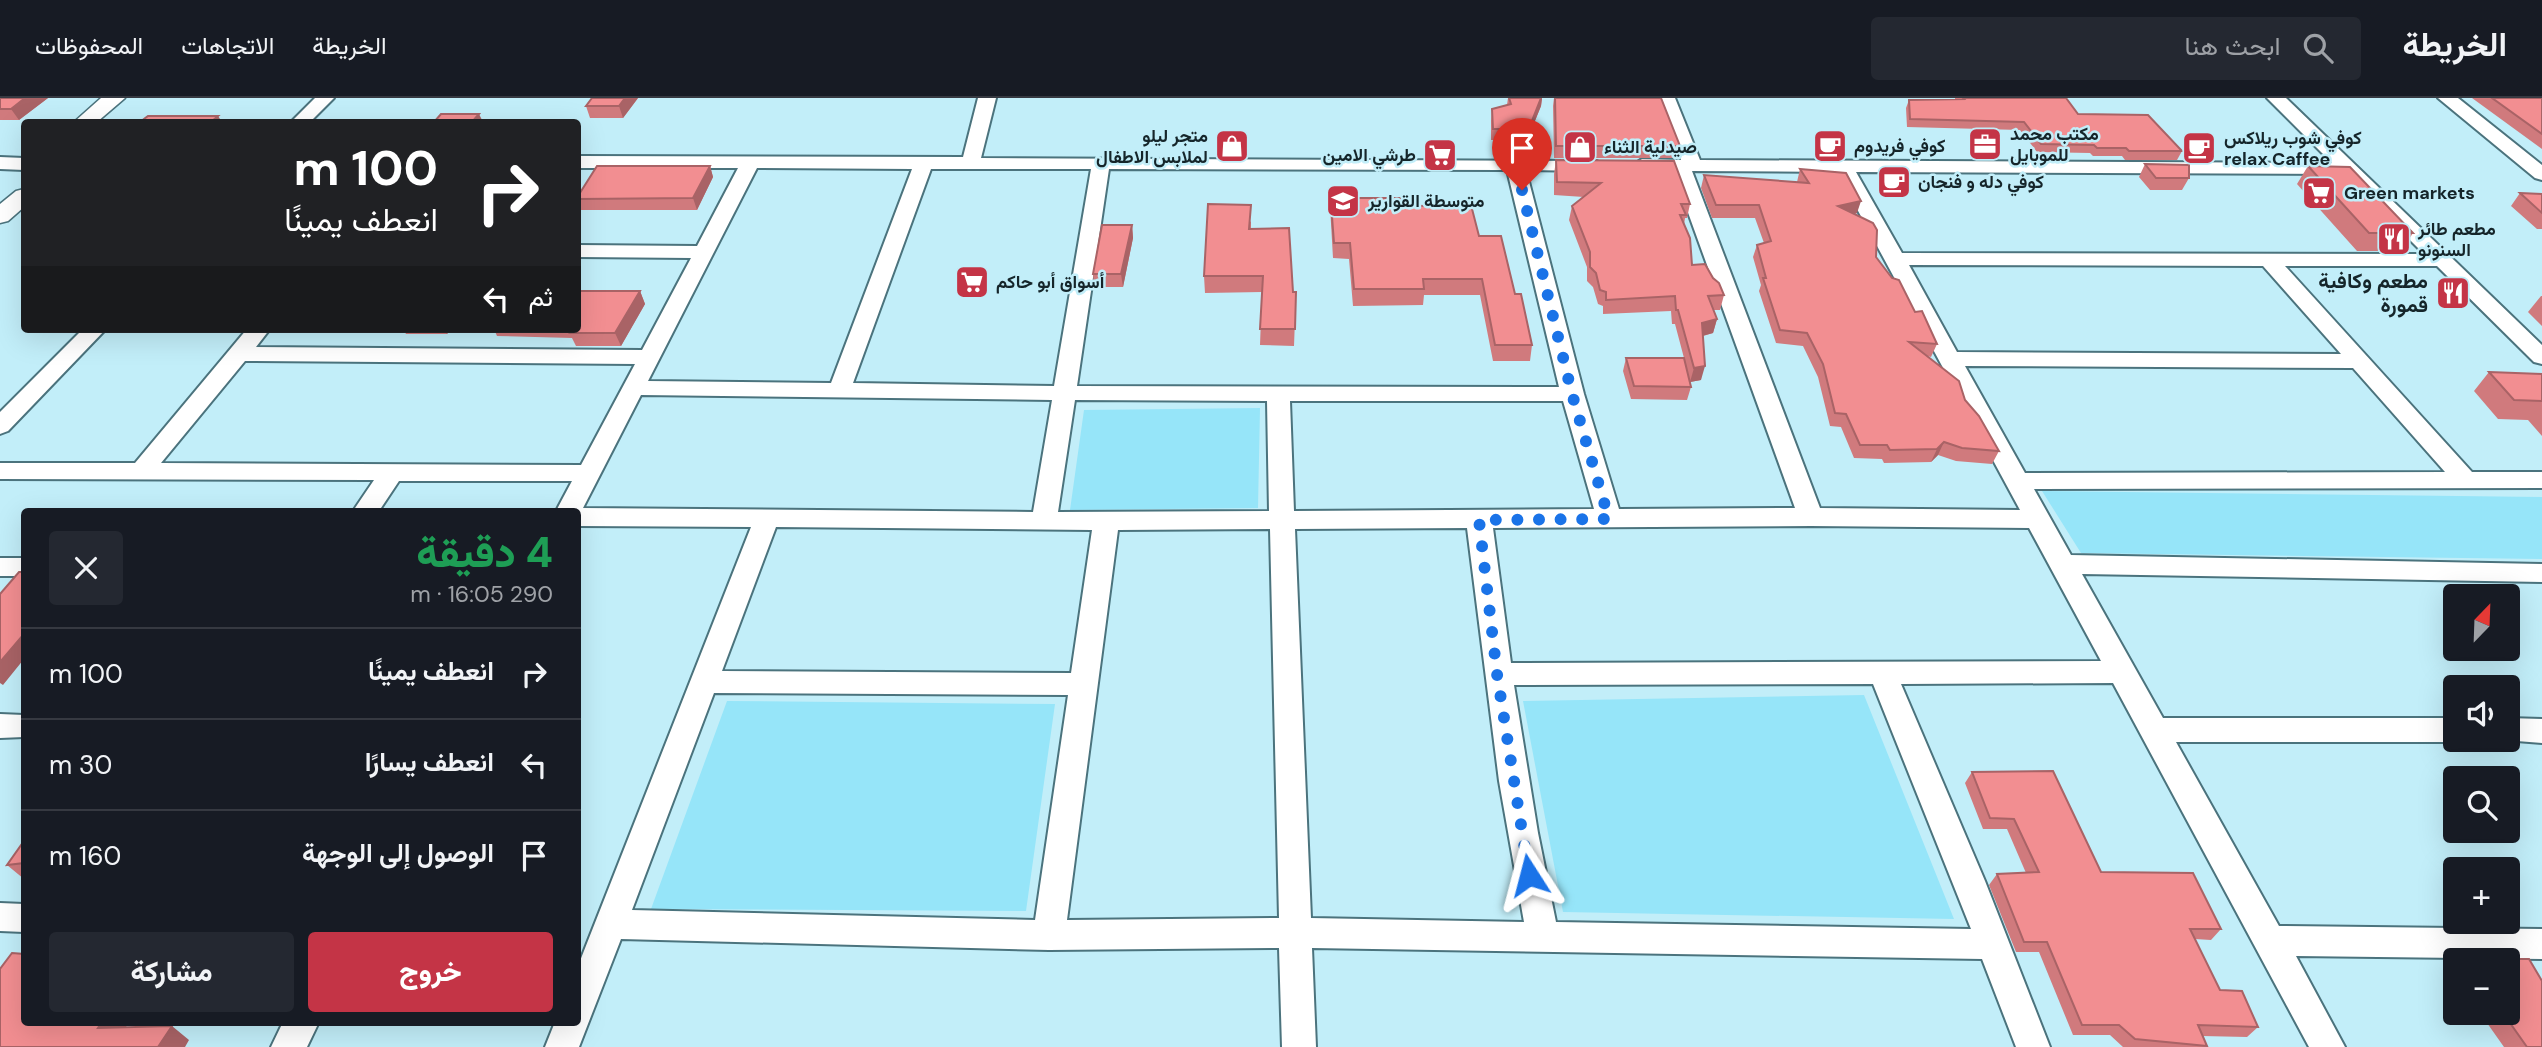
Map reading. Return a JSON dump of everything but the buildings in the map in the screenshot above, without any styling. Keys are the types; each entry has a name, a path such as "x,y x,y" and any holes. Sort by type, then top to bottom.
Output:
{"street":[{"path":"303,119 325,98"},
{"path":"971,162 987,98"},
{"path":"1666,98 1686,165 1811,517"},
{"path":"2276,98 2542,357"},
{"path":"2447,98 2540,170"},
{"path":"90,119 122,102"},
{"path":"113,119 122,102"},
{"path":"581,162 2348,169"},
{"path":"570,508 751,162"},
{"path":"839,391 924,162"},
{"path":"0,163 21,163"},
{"path":"1044,521 1062,393 1101,163"},
{"path":"1516,165 1572,394 1609,519"},
{"path":"1843,165 2328,1047"},
{"path":"0,192 21,174"},
{"path":"0,216 21,198"},
{"path":"581,251 704,252"},
{"path":"2268,259 2465,479"},
{"path":"1895,260 2443,260"},
{"path":"0,426 92,333"},
{"path":"142,471 256,333"},
{"path":"238,354 649,357"},
{"path":"1950,359 2358,362"},
{"path":"633,388 1062,393 1572,394"},
{"path":"1278,394 1300,1047"},
{"path":"0,471 588,473"},
{"path":"368,508 392,472"},
{"path":"2017,481 2542,480"},
{"path":"581,517 1044,521 1811,517 2037,519"},
{"path":"581,1000 767,518"},
{"path":"1479,520 1497,674 1529,875 1543,936"},
{"path":"1049,935 1106,521"},
{"path":"2062,564 2540,576"},
{"path":"0,566 21,567"},
{"path":"1497,674 2122,672"},
{"path":"1883,673 2034,1047"},
{"path":"704,682 1084,684"},
{"path":"0,726 21,726"},
{"path":"2154,730 2443,730"},
{"path":"2520,730 2542,730"},
{"path":"0,917 21,918"},
{"path":"611,924 1049,935 1297,933 1993,944"},
{"path":"2270,941 2542,944"},
{"path":"288,1047 300,1026"},
{"path":"562,1047 570,1026"}],"shaded area":[{"path":"1260,408 1258,508 1070,510 1084,410"},
{"path":"2042,491 2542,497 2542,559 2081,553"},
{"path":"1864,695 1954,919 1563,912 1523,701"},
{"path":"727,701 1055,704 1026,911 651,909"}],"place":[{"name":"مكتب محمد للموبايل","path":"1985,144"},
{"name":"متجر ليلو لملابس الاطفال","path":"1232,146"},
{"name":"كوفي فريدوم","path":"1830,146"},
{"name":"صيدلية الثناء","path":"1580,147"},
{"name":"كوفي شوب ريلاكس relax Caffee","path":"2199,148"},
{"name":"طرشي الامين","path":"1440,155"},
{"name":"كوفي دله و فنجان","path":"1894,182"},
{"name":"Green markets","path":"2319,193"},
{"name":"متوسطة القوارير","path":"1343,201"},
{"name":"مطعم طائر السنونو","path":"2394,239"},
{"name":"أسواق أبو حاكم","path":"972,282"},
{"name":"مطعم وكافية قمورة","path":"2453,293"}],"route":[{"path":"1522,190 1572,394 1609,519 1479,520 1497,674 1529,875"}]}
